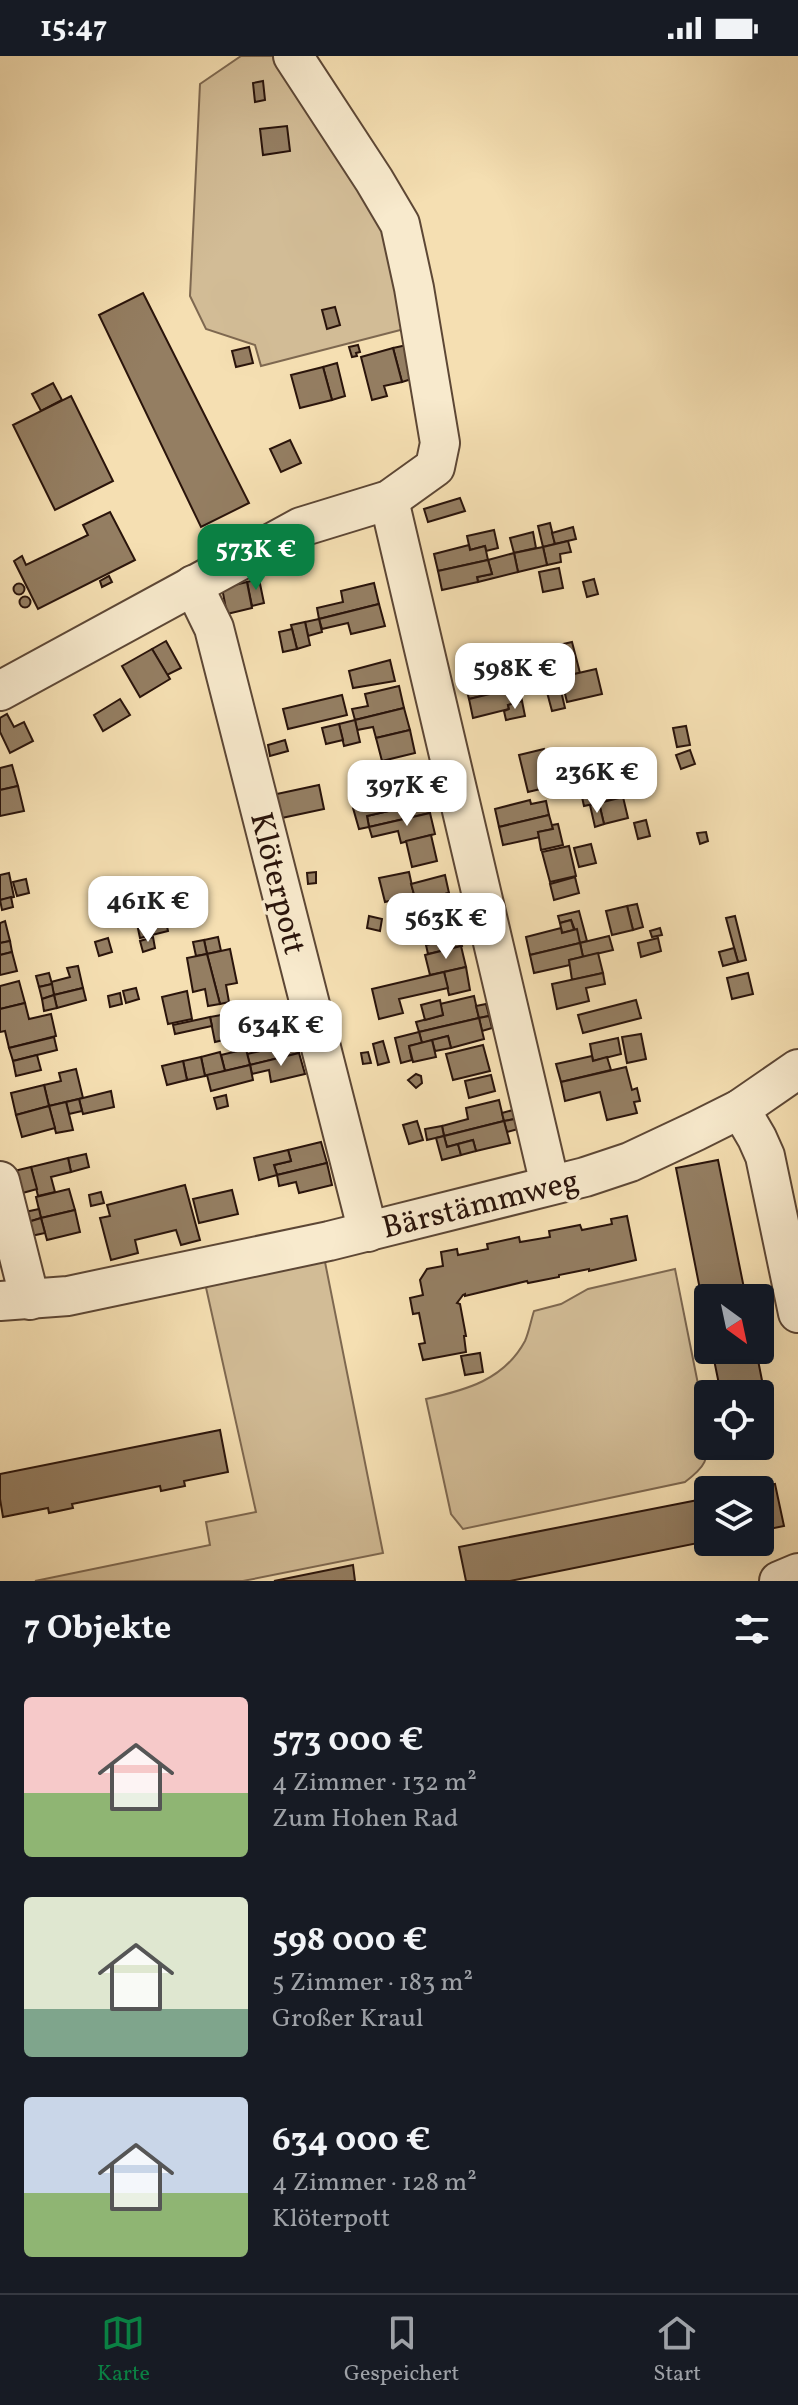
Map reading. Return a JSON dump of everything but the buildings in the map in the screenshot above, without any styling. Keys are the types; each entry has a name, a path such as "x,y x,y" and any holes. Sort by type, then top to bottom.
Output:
{"street":[{"path":"0,691 301,527 389,500 435,467 440,443 400,224 293,56"},
{"path":"389,500 550,1185"},
{"name":"Klöterpott","path":"193,585 214,628 368,1232"},
{"name":"Bärstämmweg","path":"15,1301 68,1296 368,1232 585,1177 630,1162 740,1109 798,1069"},
{"path":"740,1109 765,1156 798,1313"},
{"path":"0,1181 15,1301"},
{"path":"779,1581 798,1573"}],"shaded area":[{"path":"241,56 284,56 384,210 412,327 261,366 255,345 206,329 190,296 200,84"},
{"path":"324,1257 383,1553 243,1581 35,1581 210,1545 206,1522 256,1512 205,1283"},
{"path":"675,1269 697,1380 694,1380 694,1460 705,1460 702,1467 685,1482 463,1529 451,1514 426,1399 469,1387 495,1374 525,1341 534,1311 561,1304 588,1289"}]}
